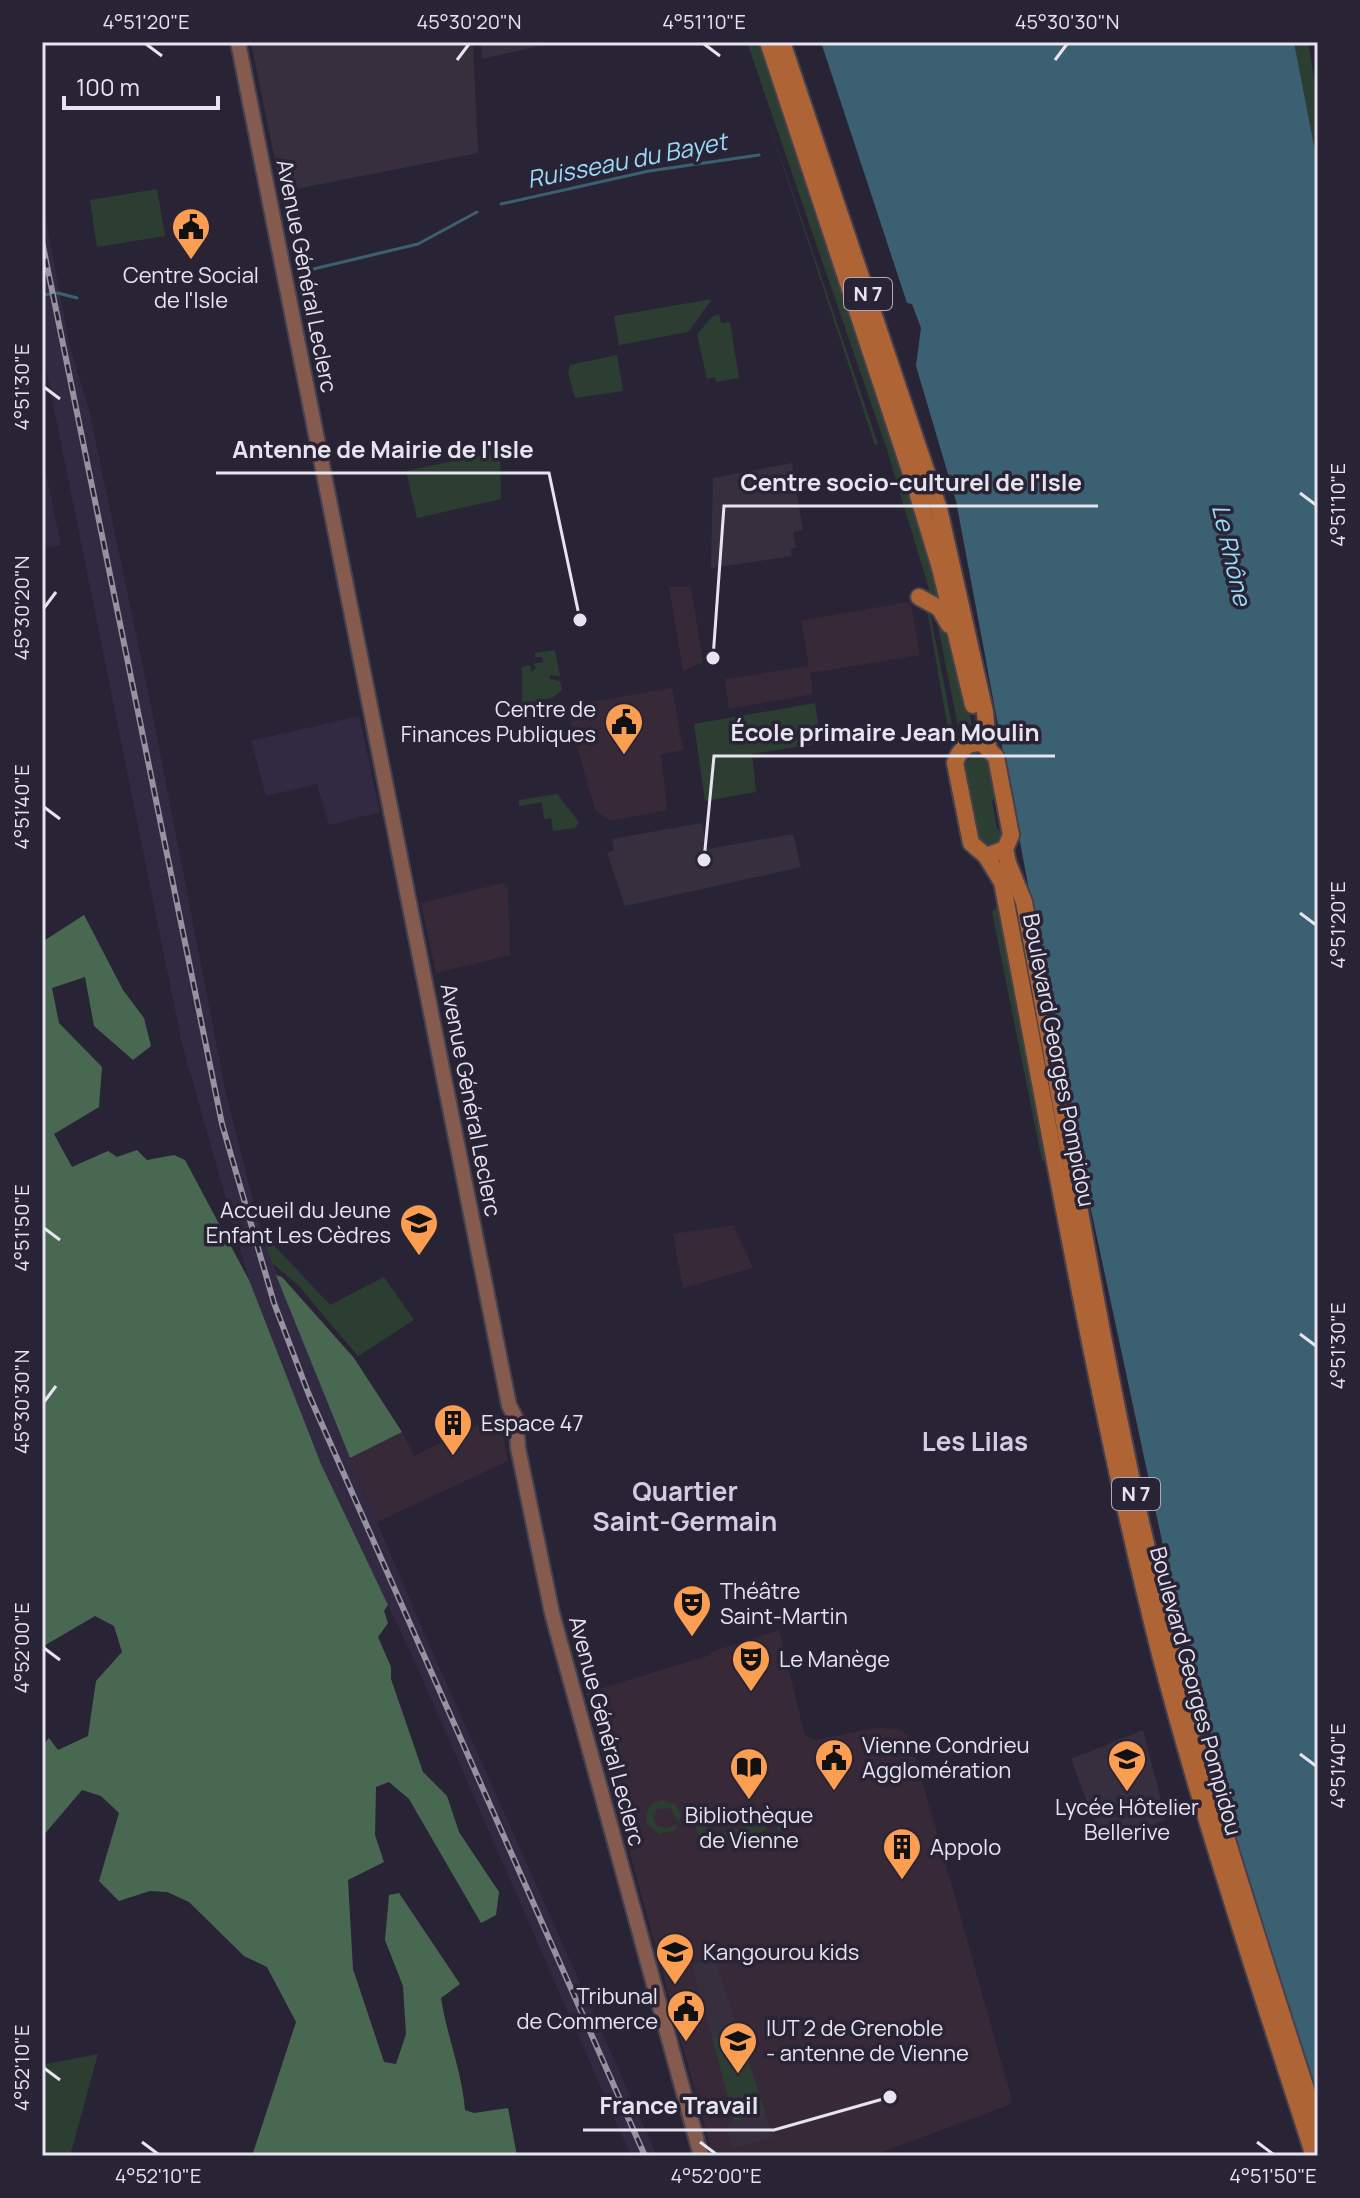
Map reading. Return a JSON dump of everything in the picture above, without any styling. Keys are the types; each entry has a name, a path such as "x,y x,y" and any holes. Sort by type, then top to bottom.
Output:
{"main road":[{"name":"Avenue Général Leclerc","path":"238,42 409,912 509,1405 516,1419 518,1448 545,1586 701,2156"},
{"name":"Boulevard Georges Pompidou","path":"768,42 940,568 980,745 996,757 1011,835 1005,849 1009,869 1024,902 1140,1518 1224,1832 1318,2126"},
{"name":"Boulevard Georges Pompidou","path":"782,42 939,509 985,712 980,745"},
{"path":"919,597 935,605 946,618 960,672 966,679"},
{"name":"Boulevard Georges Pompidou","path":"980,745 960,752 955,763 971,843 986,856 1002,882 1111,1441 1161,1658 1216,1848 1314,2156"},
{"path":"986,856 1005,849"}],"shaded area":[{"path":"251,42 473,42 478,153 291,190 279,180"},
{"path":"481,42 556,42 482,59"},
{"path":"42,198 69,343 89,410 150,701 226,1094 262,1235 340,1435 424,1633 657,2156 631,2156 415,1662 321,1464 249,1280 182,1044 42,349"},
{"path":"42,454 61,545 42,549"},
{"path":"792,463 803,530 793,532 796,548 790,549 792,556 711,568 713,478"},
{"path":"669,587 691,587 703,662 683,671"},
{"path":"907,602 911,605 920,655 810,673 813,694 729,709 725,679 809,666 801,621"},
{"path":"672,688 683,750 661,754 667,810 611,821 595,810 566,706"},
{"path":"359,716 380,812 329,825 317,784 266,796 251,741"},
{"path":"702,823 707,849 793,834 801,867 625,906 607,853 614,850 612,839"},
{"path":"503,883 508,887 510,955 436,973 421,903"},
{"path":"733,1225 753,1268 683,1288 673,1234"},
{"path":"498,1414 508,1461 377,1522 350,1458 402,1432 414,1456"},
{"path":"779,1630 805,1736 817,1740 874,1728 900,1729 910,1737 1012,2100 1009,2105 871,2156 713,2156 586,1693 711,1655 711,1652"},
{"path":"1143,1730 1166,1819 1131,1834 1124,1826 1099,1834 1071,1759"},
{"name":"IUT 2 de Grenoble - antenne de Vienne","path":"715,1959 773,2137 732,2148 726,2124 734,2121 692,1965"}],"green space":[{"path":"747,42 759,42 949,617 932,599 887,450"},
{"path":"1294,42 1308,42 1318,101 1318,166"},
{"path":"763,105 878,444 875,445"},
{"path":"157,189 165,236 97,247 90,200"},
{"path":"712,299 688,332 619,345 614,316"},
{"path":"719,314 721,323 730,322 739,378 716,382 715,377 707,379 697,334 712,317"},
{"path":"617,355 623,391 575,398 568,373 570,365"},
{"path":"500,451 501,499 417,518 406,471"},
{"path":"929,607 953,730 949,735 927,609"},
{"path":"935,612 946,630 971,720 971,725 959,731"},
{"path":"555,650 560,676 550,675 550,679 560,681 562,690 552,698 522,703 522,667 530,665 532,672 536,668 533,664 543,662 542,657 535,657 535,653"},
{"path":"815,703 821,743 752,754 756,792 705,801 694,724"},
{"path":"974,753 988,758 997,828 1003,833 1000,843 991,848 978,840 964,765"},
{"path":"557,794 579,822 575,828 553,831 551,818 544,819 542,802 519,806 519,800"},
{"path":"1002,900 1009,962 1047,1160 1042,1161 992,912"},
{"path":"84,915 123,990 144,1018 151,1046 133,1060 94,1026 85,977 52,988 59,1023 102,1067 99,1107 54,1134 72,1167 108,1151 117,1157 137,1150 147,1160 174,1155 185,1160 249,1280 321,1464 388,1605 384,1611 388,1623 378,1637 391,1667 391,1679 423,1772 447,1796 459,1832 499,1892 496,1915 481,1923 409,1799 389,1782 376,1787 375,1835 384,1862 348,1880 353,1969 384,2062 396,2064 406,2034 403,1986 385,1940 389,1895 399,1893 460,1984 441,1998 465,2110 474,2113 508,2108 517,2156 252,2156 296,2022 267,1967 244,1956 189,1902 167,1892 150,1891 119,1901 99,1881 119,1813 101,1796 82,1790 42,1837 42,1746 49,1738 58,1750 88,1736 96,1681 122,1652 114,1626 95,1616 42,1647 42,942"},
{"path":"270,1241 330,1305 384,1277 414,1320 358,1356 298,1285 272,1263 265,1243"},
{"path":"276,1275 282,1277 354,1358 402,1432 350,1458"},
{"path":"663,1800 676,1805 681,1815 679,1822 670,1808 657,1809 653,1818 657,1826 666,1828 678,1825 673,1831 659,1834 647,1824 646,1815 651,1805"},
{"path":"794,1806 799,1824 778,1831 773,1812"},
{"path":"703,1816 709,1837 764,1821 767,1830 702,1849 694,1818"},
{"path":"712,2037 741,2037 765,2113 735,2122"},
{"path":"98,2054 70,2156 42,2156 42,2065"}],"water":[{"name":"Le Rhône","path":"821,42 1294,42 1318,166 1318,2103 1224,1804 1183,1639 1075,1135 956,501 916,366 921,328 912,304 907,303"}],"waterway":[{"name":"Ruisseau du Bayet","path":"501,204 649,171 759,155"},
{"name":"Ruisseau du Bayet","path":"305,271 418,244 477,212"},
{"name":"Ruisseau du Bayet","path":"42,295 58,293 77,298"}],"railway":[{"path":"42,241 222,1124 274,1303 309,1395 645,2156"}],"place":[{"name":"Centre Social de l'Isle","path":"191,261"},
{"name":"Antenne de Mairie de l'Isle","path":"580,620"},
{"name":"Centre socio-culturel de l'Isle","path":"713,658"},
{"name":"Centre de Finances Publiques","path":"624,756"},
{"name":"École primaire Jean Moulin","path":"704,860"},
{"name":"Accueil du Jeune Enfant Les Cèdres","path":"419,1257"},
{"name":"Espace 47","path":"453,1457"},
{"name":"Théâtre Saint-Martin","path":"692,1638"},
{"name":"Le Manège","path":"751,1693"},
{"name":"Vienne Condrieu Agglomération","path":"834,1792"},
{"name":"Lycée Hôtelier Bellerive","path":"1127,1793"},
{"name":"Bibliothèque de Vienne","path":"749,1801"},
{"name":"Appolo","path":"902,1881"},
{"name":"Kangourou kids","path":"675,1986"},
{"name":"Tribunal de Commerce","path":"686,2043"},
{"name":"IUT 2 de Grenoble - antenne de Vienne","path":"738,2075"},
{"name":"France Travail","path":"890,2097"}],"district":[{"name":"Les Lilas","path":"975,1442"},
{"name":"Quartier Saint-Germain","path":"685,1507"}]}
